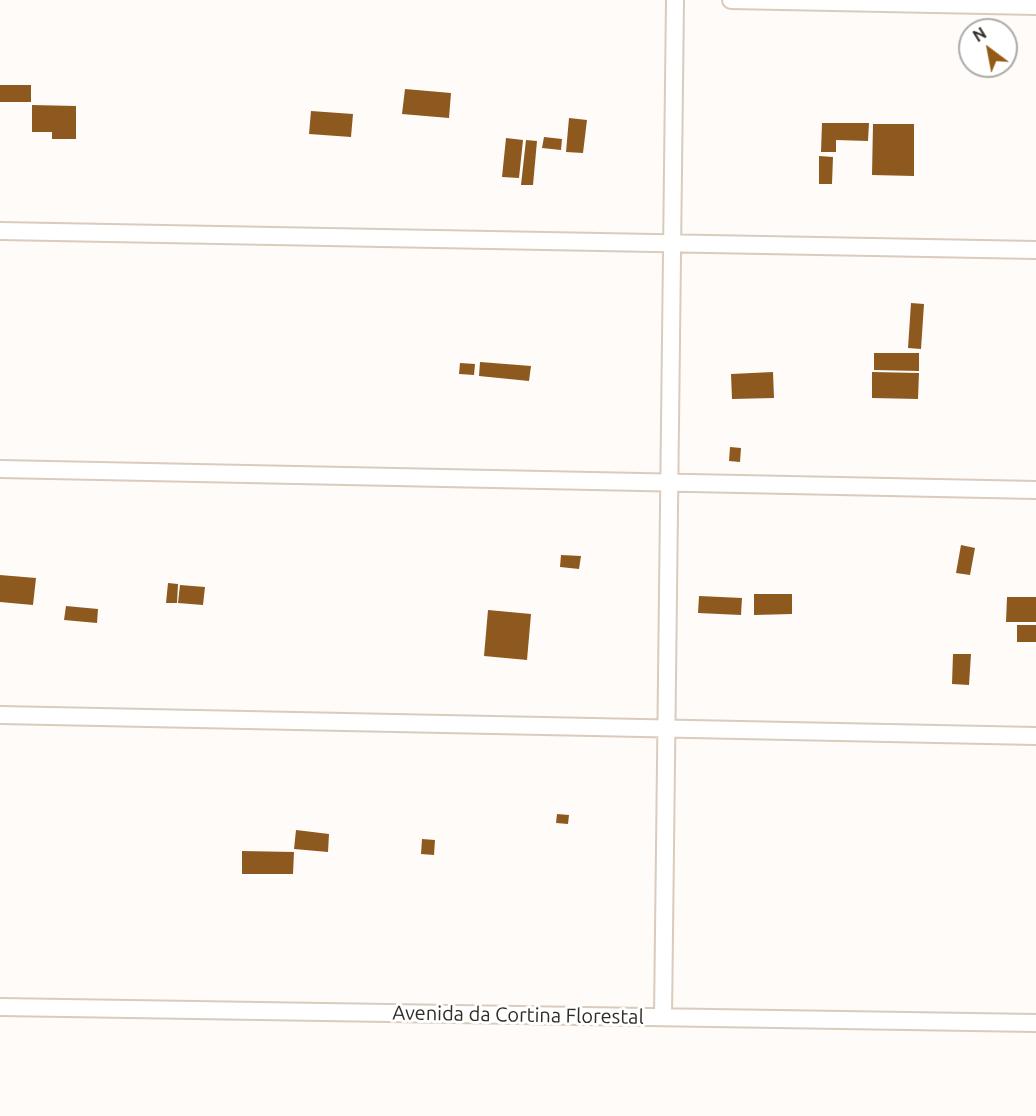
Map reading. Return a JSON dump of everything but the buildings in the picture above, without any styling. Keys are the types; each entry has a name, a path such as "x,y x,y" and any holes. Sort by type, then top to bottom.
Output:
{"street":[{"path":"663,1017 675,0"},
{"path":"731,0 1036,6"},
{"path":"0,231 1036,250"},
{"path":"0,469 1036,490"},
{"path":"0,715 1036,736"},
{"name":"Avenida da Cortina Florestal","path":"0,1007 1036,1023"}]}
